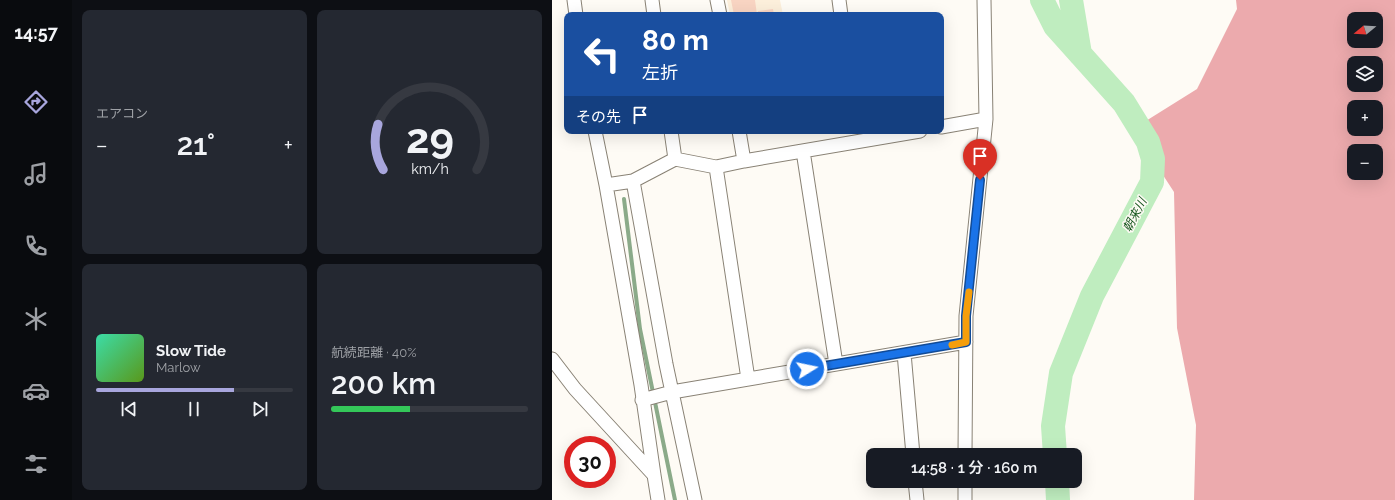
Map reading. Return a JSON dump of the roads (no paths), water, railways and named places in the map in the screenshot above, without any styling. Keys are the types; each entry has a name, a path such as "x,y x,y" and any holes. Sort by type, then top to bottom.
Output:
{"street":[{"path":"574,0 576,12"},
{"path":"652,0 654,12"},
{"path":"717,0 719,12"},
{"path":"839,0 841,12"},
{"path":"965,448 966,316 986,119 984,0"},
{"path":"944,126 986,119"},
{"path":"596,134 641,385 642,400 658,500"},
{"path":"671,134 675,159"},
{"path":"740,134 744,161"},
{"path":"606,185 633,181 675,159 716,167 803,151 862,136 885,134"},
{"path":"803,151 836,364"},
{"path":"716,167 748,379"},
{"path":"633,181 672,392 695,500"},
{"path":"642,400 672,392 966,342"},
{"path":"904,353 912,448"},
{"path":"552,359 575,389 654,475"},
{"path":"916,488 917,500"},
{"path":"965,488 965,500"}],"waterway":[{"name":"朝来川","path":"1042,0 1055,26 1124,103 1148,142 1153,159 1152,182 1092,296 1061,373 1053,426 1055,448"},
{"path":"1071,0 1080,54"},
{"path":"624,199 640,329 675,500"},
{"name":"朝来川","path":"1057,488 1058,500"}]}
